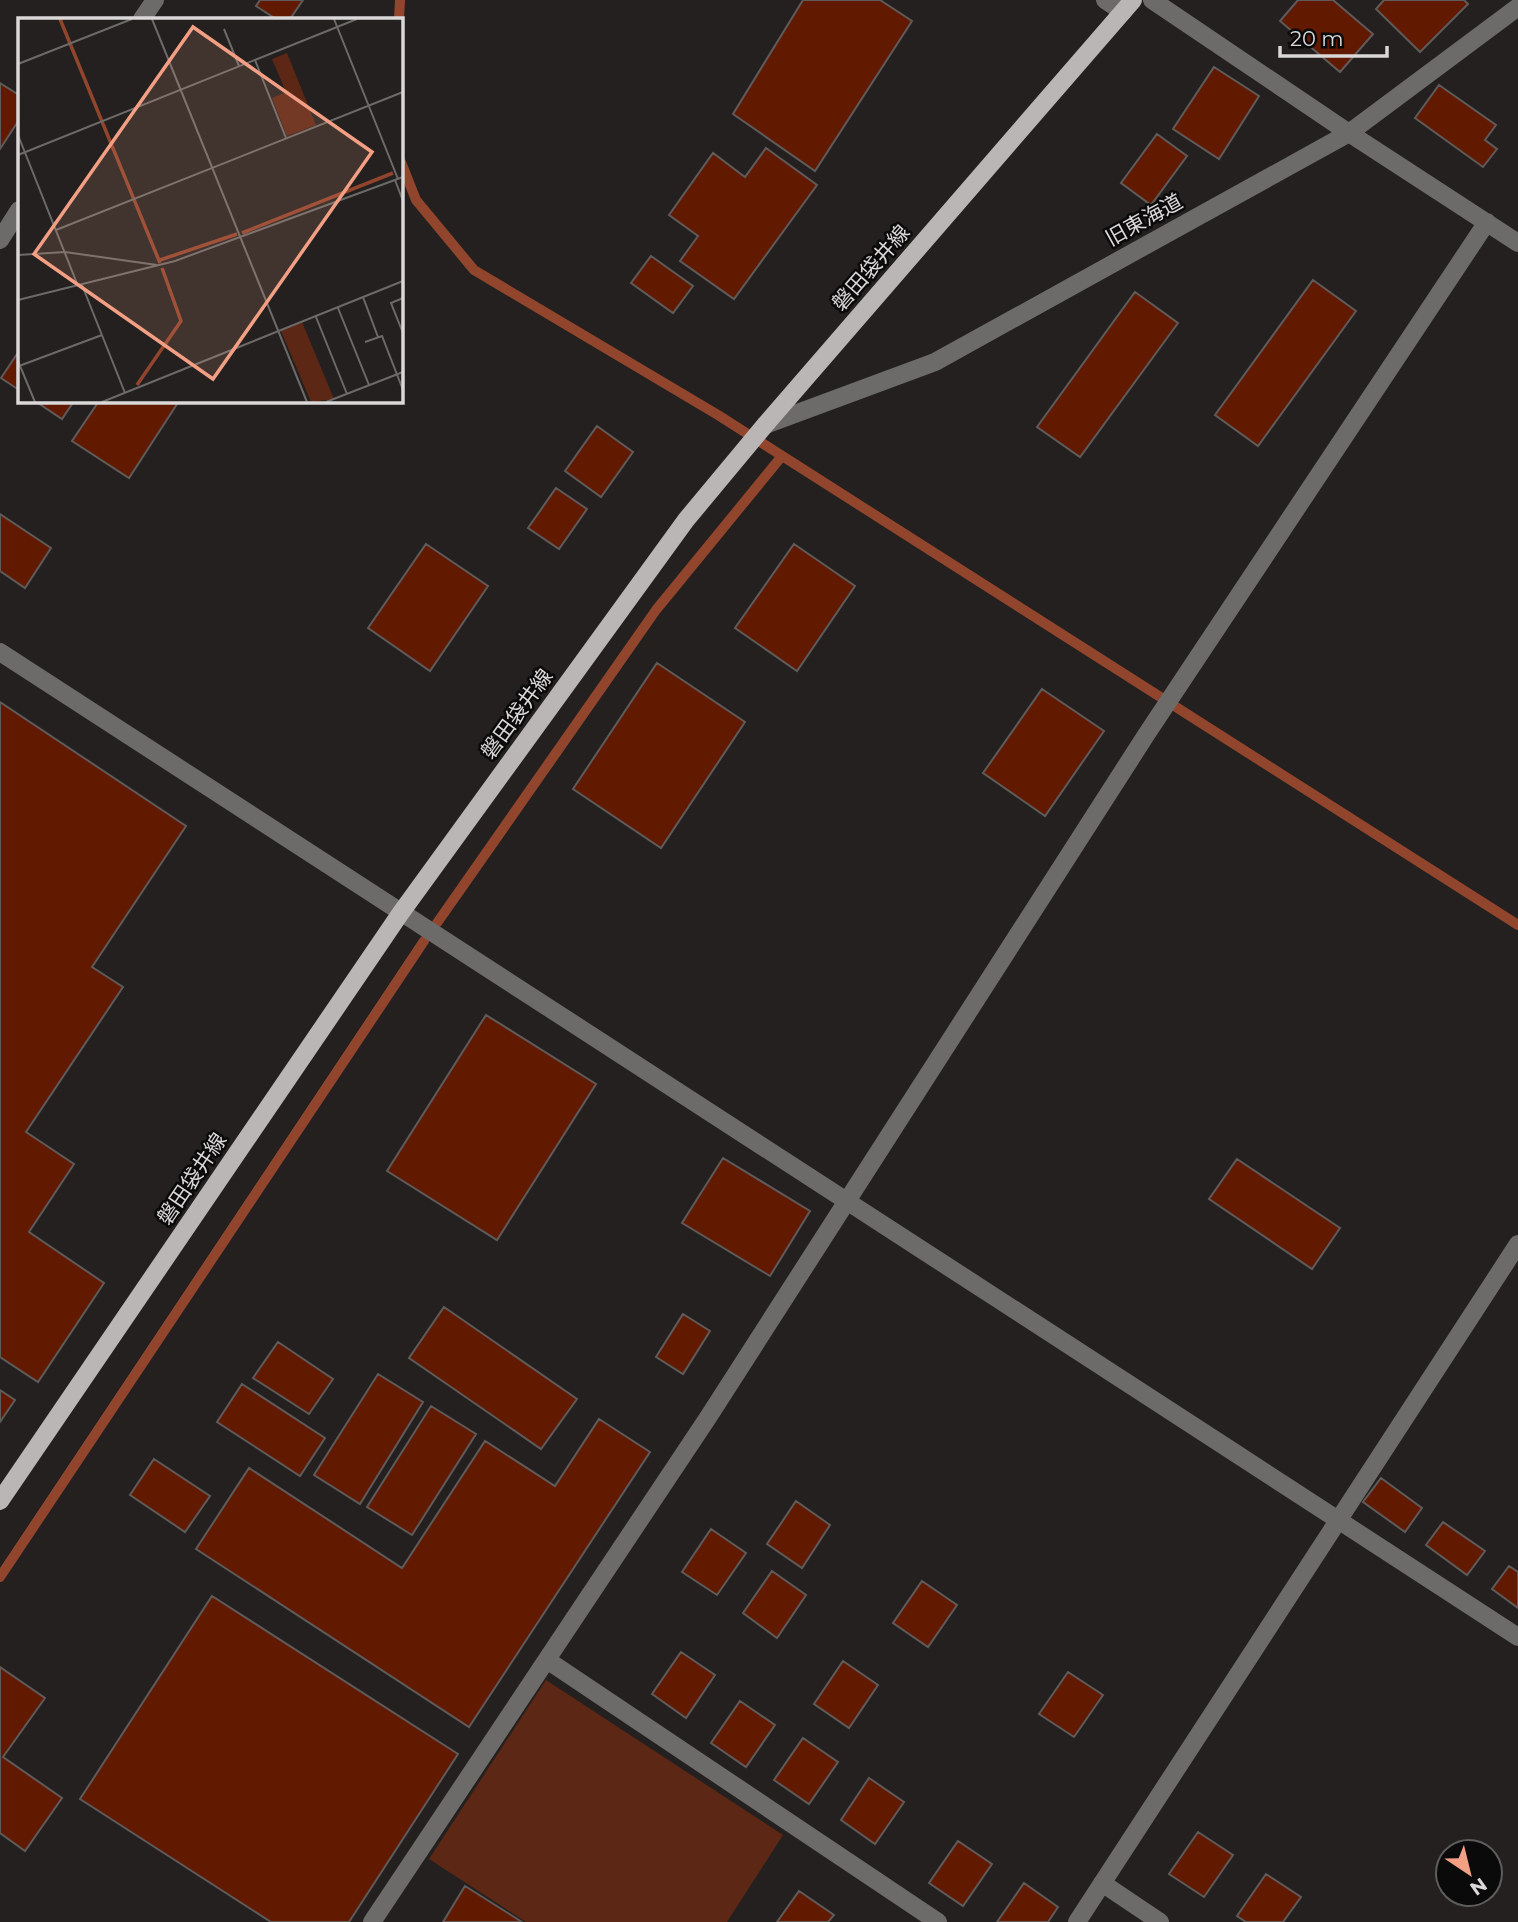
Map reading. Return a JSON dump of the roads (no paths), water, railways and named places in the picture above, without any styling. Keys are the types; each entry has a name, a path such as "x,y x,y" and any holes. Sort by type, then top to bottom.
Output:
{"main road":[{"name":"磐田袋井線","path":"0,1501 400,914 686,520 1128,6"}],"street":[{"path":"143,18 155,0"},
{"path":"1105,0 1128,6"},
{"path":"1152,0 1518,243"},
{"name":"旧東海道","path":"765,425 935,362 1349,133 1518,7"},
{"path":"0,240 18,213"},
{"path":"372,1922 709,1416 1146,735 1487,222"},
{"path":"0,652 1518,1637"},
{"path":"1077,1922 1518,1244"},
{"path":"547,1660 938,1922"},
{"path":"1102,1884 1160,1922"}],"waterway":[{"path":"399,18 400,0"},
{"path":"402,165 416,200 474,270 718,415 1518,925"},
{"path":"437,923 656,610 782,456"},
{"path":"0,1577 424,941"}]}
